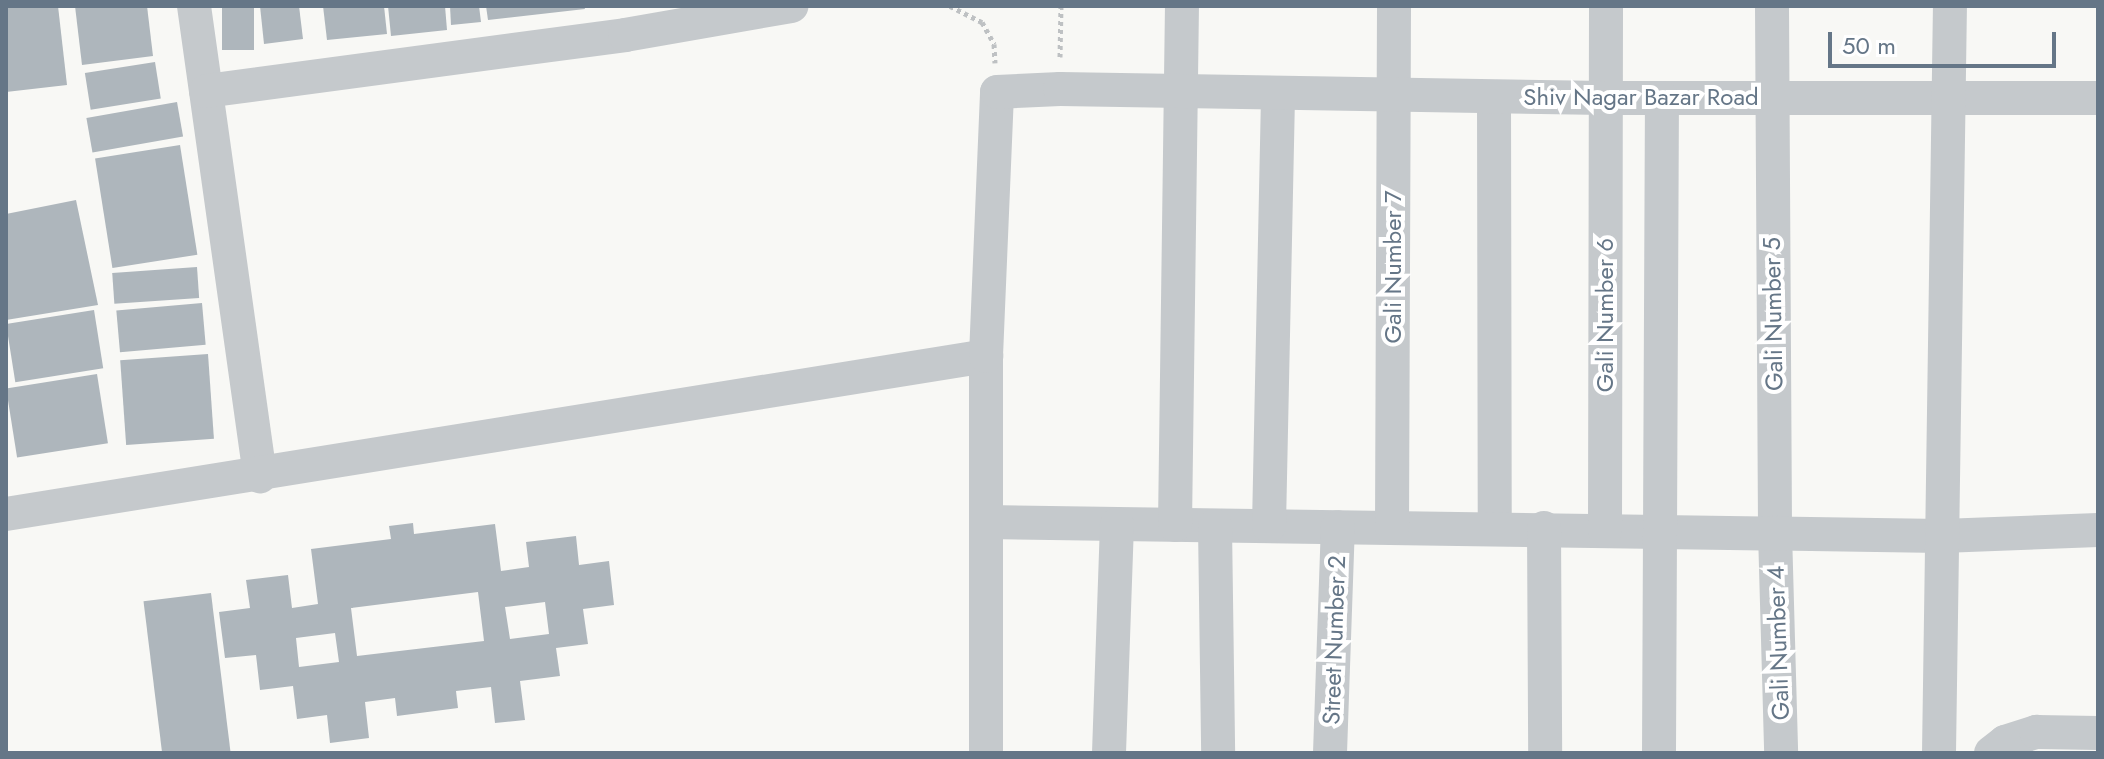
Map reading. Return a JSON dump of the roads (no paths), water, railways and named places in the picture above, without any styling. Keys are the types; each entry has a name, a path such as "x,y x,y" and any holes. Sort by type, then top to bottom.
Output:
{"street":[{"path":"194,6 260,476"},
{"path":"206,91 623,20 791,6"},
{"path":"1175,525 1182,6"},
{"name":"Gali Number 7","path":"1392,528 1394,6"},
{"name":"Gali Number 6","path":"1605,531 1606,6"},
{"name":"Gali Number 5","path":"1772,6 1775,532"},
{"path":"1939,753 1950,6"},
{"name":"Shiv Nagar Bazar Road","path":"986,356 997,92 1060,89 1183,94 1605,98 2098,98"},
{"path":"1269,526 1278,94"},
{"path":"1494,97 1495,528"},
{"path":"1659,753 1662,98"},
{"path":"6,514 260,476 986,356 986,753"},
{"path":"986,522 1942,536 2098,530"},
{"path":"1109,753 1117,524"},
{"path":"1215,526 1218,753"},
{"name":"Street Number 2","path":"1330,753 1338,527"},
{"path":"1544,528 1545,753"},
{"name":"Gali Number 4","path":"1775,532 1781,753"},
{"path":"1991,753 2005,742 2036,732 2098,733"}]}
